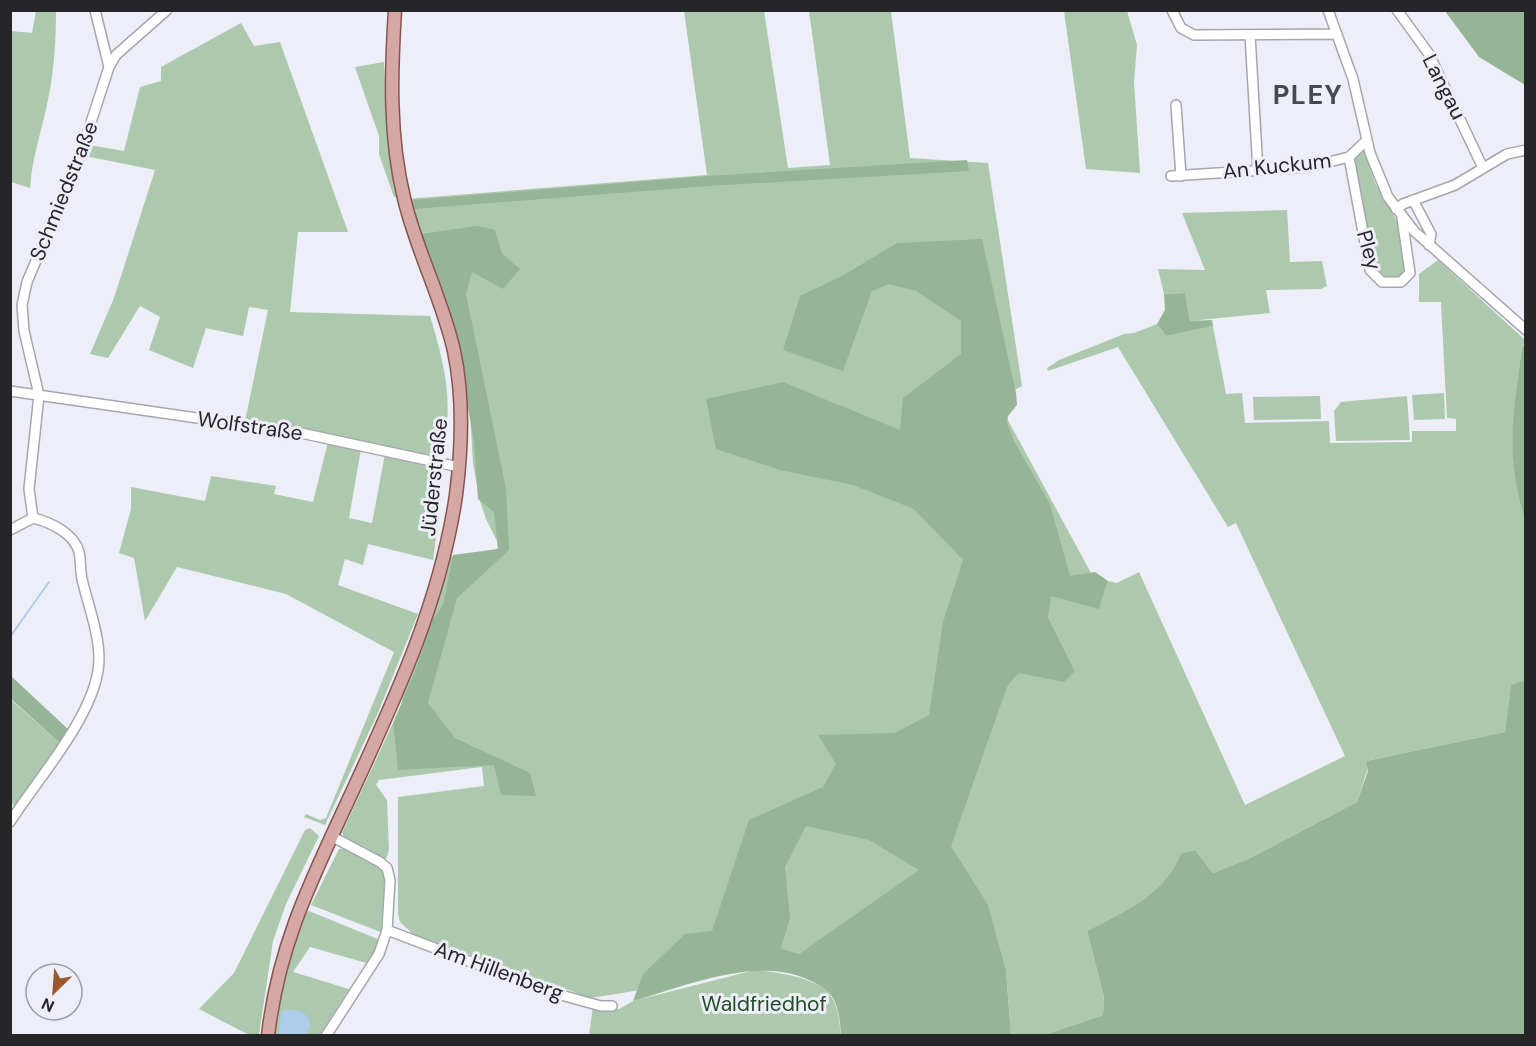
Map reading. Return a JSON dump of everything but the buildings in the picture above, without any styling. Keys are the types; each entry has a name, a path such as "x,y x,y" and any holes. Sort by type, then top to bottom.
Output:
{"main road":[{"name":"Jüderstraße","path":"268,1035 283,953 299,909 426,620 444,557 459,467 460,405 453,349 404,199 394,143 392,91 395,10"}],"street":[{"path":"94,10 109,68"},
{"name":"Schmiedstraße","path":"39,395 24,331 22,305 27,282 80,159 109,68 117,55 167,10"},
{"path":"1172,10 1181,27 1194,35 1336,34"},
{"name":"Pley","path":"1328,10 1347,62 1366,141 1380,180 1399,213 1426,242 1481,288 1525,331"},
{"name":"Langau","path":"1397,10 1429,54 1483,168"},
{"path":"1250,35 1258,171"},
{"path":"1176,105 1181,176"},
{"name":"An Kuckum","path":"1171,176 1309,167 1349,158 1366,141"},
{"path":"1399,213 1413,200 1455,185 1507,154 1526,150"},
{"name":"Pley","path":"1349,158 1370,270 1375,277 1392,284 1406,278 1410,273 1399,213"},
{"path":"1413,200 1431,234 1426,242"},
{"name":"Pley","path":"1406,246 1414,247 1426,242"},
{"name":"Wolfstraße","path":"10,391 301,433 459,467"},
{"path":"33,518 29,489 39,395"},
{"path":"10,530 33,518 45,521 63,531 79,550 99,658 97,678 88,704 10,822"},
{"path":"326,1035 371,969 387,930 390,880 387,868 380,862 332,836"},
{"name":"Am Hillenberg","path":"387,930 550,992 601,1006 612,1006"}],"green space":[{"path":"36,11 56,11 56,33 50,89 35,154 30,188 11,182 10,31 32,33"},
{"path":"684,11 764,11 788,168 830,165 809,11 891,11 910,158 988,163 1022,386 997,400 1103,595 1099,609 1108,581 1117,583 1139,572 1245,805 1345,756 1236,523 1228,527 1118,347 1048,371 1047,368 1059,360 1124,334 1134,333 1157,324 1166,336 1213,326 1226,394 1242,393 1245,423 1329,421 1330,443 1412,442 1412,431 1456,431 1456,419 1447,418 1441,302 1419,302 1419,274 1438,260 1525,340 1516,392 1513,456 1515,477 1525,520 1525,680 1511,686 1505,732 1366,761 1368,768 1357,802 1248,859 1213,873 1195,850 1181,853 1174,868 1154,891 1129,909 1087,931 1104,997 1103,1015 1044,1035 1011,1035 1006,971 811,946 799,954 781,948 640,990 591,998 414,935 400,922 398,914 398,797 484,786 482,767 379,780 376,785 387,800 389,850 386,859 347,841 342,833 393,723 397,756 400,710 406,676 450,557 485,555 500,547 486,519 479,498 473,463 468,377 426,248 406,199 707,175","holes":["1048,617 1075,671 1019,673 1007,687"]},
{"path":"1064,11 1127,11 1137,45 1134,82 1140,173 1086,169"},
{"path":"1445,11 1525,11 1525,85 1479,57"},
{"path":"241,23 254,46 280,42 348,232 298,232 290,312 430,316 441,358 448,401 446,431 435,456 245,421 268,310 249,307 243,336 206,328 193,368 149,350 160,317 140,306 108,358 90,354 114,298 155,170 85,156 89,145 124,151 140,87 161,81 161,67"},
{"path":"384,62 388,143 397,197 394,197 379,154 379,136 355,67"},
{"path":"1364,151 1375,183 1398,223 1407,269 1398,280 1383,280 1373,268 1352,159"},
{"path":"967,160 969,171 709,186 414,209 413,200 707,176"},
{"path":"1287,210 1290,262 1322,261 1327,286 1321,289 1266,290 1270,313 1190,321 1185,293 1164,294 1158,269 1205,270 1182,213"},
{"path":"477,226 495,230 502,254 520,269 503,289 472,272 466,294 506,489 509,550 457,598 428,703 455,738 530,773 536,796 501,795 494,765 398,770 393,723 415,672 432,621 443,605 453,555 498,549 494,512 478,499 474,441 457,348 421,234"},
{"path":"982,239 1016,393 1017,405 1008,416 1007,422 1014,441 1050,504 1070,576 1095,572 1108,581 1099,609 1051,596 1048,617 1075,671 1064,682 1019,673 1007,687 951,846 988,905 1006,971 1011,1035 841,1035 837,1007 832,996 806,979 783,972 758,971 706,979 633,1001 643,974 685,934 712,931 749,820 823,787 836,764 818,735 895,733 929,715 943,622 963,560 914,509 853,485 780,470 716,449 706,399 783,382 900,430 903,398 961,354 961,321 916,291 889,284 872,291 843,371 783,350 800,296 842,276 897,243","holes":["806,826 869,840 919,870 799,954 781,948 790,918 785,867"]},
{"path":"1185,293 1190,321 1212,320 1213,326 1166,336 1157,324 1165,310 1164,294"},
{"path":"1525,343 1525,520 1515,476 1513,434 1522,348"},
{"path":"1444,393 1445,419 1414,420 1412,395"},
{"path":"1320,396 1321,419 1254,420 1253,397"},
{"path":"1407,396 1410,440 1336,441 1334,411 1341,402"},
{"path":"328,442 361,449 349,518 372,523 385,454 432,468 439,514 433,560 368,544 363,565 345,559 338,585 418,614 377,715 325,825 304,817 306,814 320,820 326,818 394,652 286,594 177,567 145,621 134,558 119,553 131,509 131,487 205,501 211,476 276,486 274,494 313,502"},
{"path":"10,675 70,731 61,744 11,699"},
{"path":"1525,680 1525,1035 1044,1035 1103,1015 1104,997 1087,931 1129,909 1154,891 1174,868 1181,853 1195,850 1213,873 1248,859 1357,802 1368,771 1366,761 1505,732 1511,685"},
{"path":"10,699 61,744 16,807 10,802"},
{"path":"310,828 319,836 286,904 273,941 259,1035 249,1035 199,1009 234,973 305,830"},
{"path":"348,848 384,871 386,881 383,933 311,905 339,849"},
{"path":"309,911 380,940 370,964 310,947 293,972 349,989 320,1035 273,1036 277,1004 288,959 304,915"},
{"name":"Waldfriedhof","path":"755,970 795,976 824,989 835,1004 841,1035 589,1036 593,1006 619,1009 633,1001"}],"water":[{"path":"286,1009 300,1011 308,1017 310,1027 306,1035 279,1035 281,1012"}],"waterway":[{"path":"10,637 49,582"}],"district":[{"name":"PLEY","path":"1308,95"}]}
